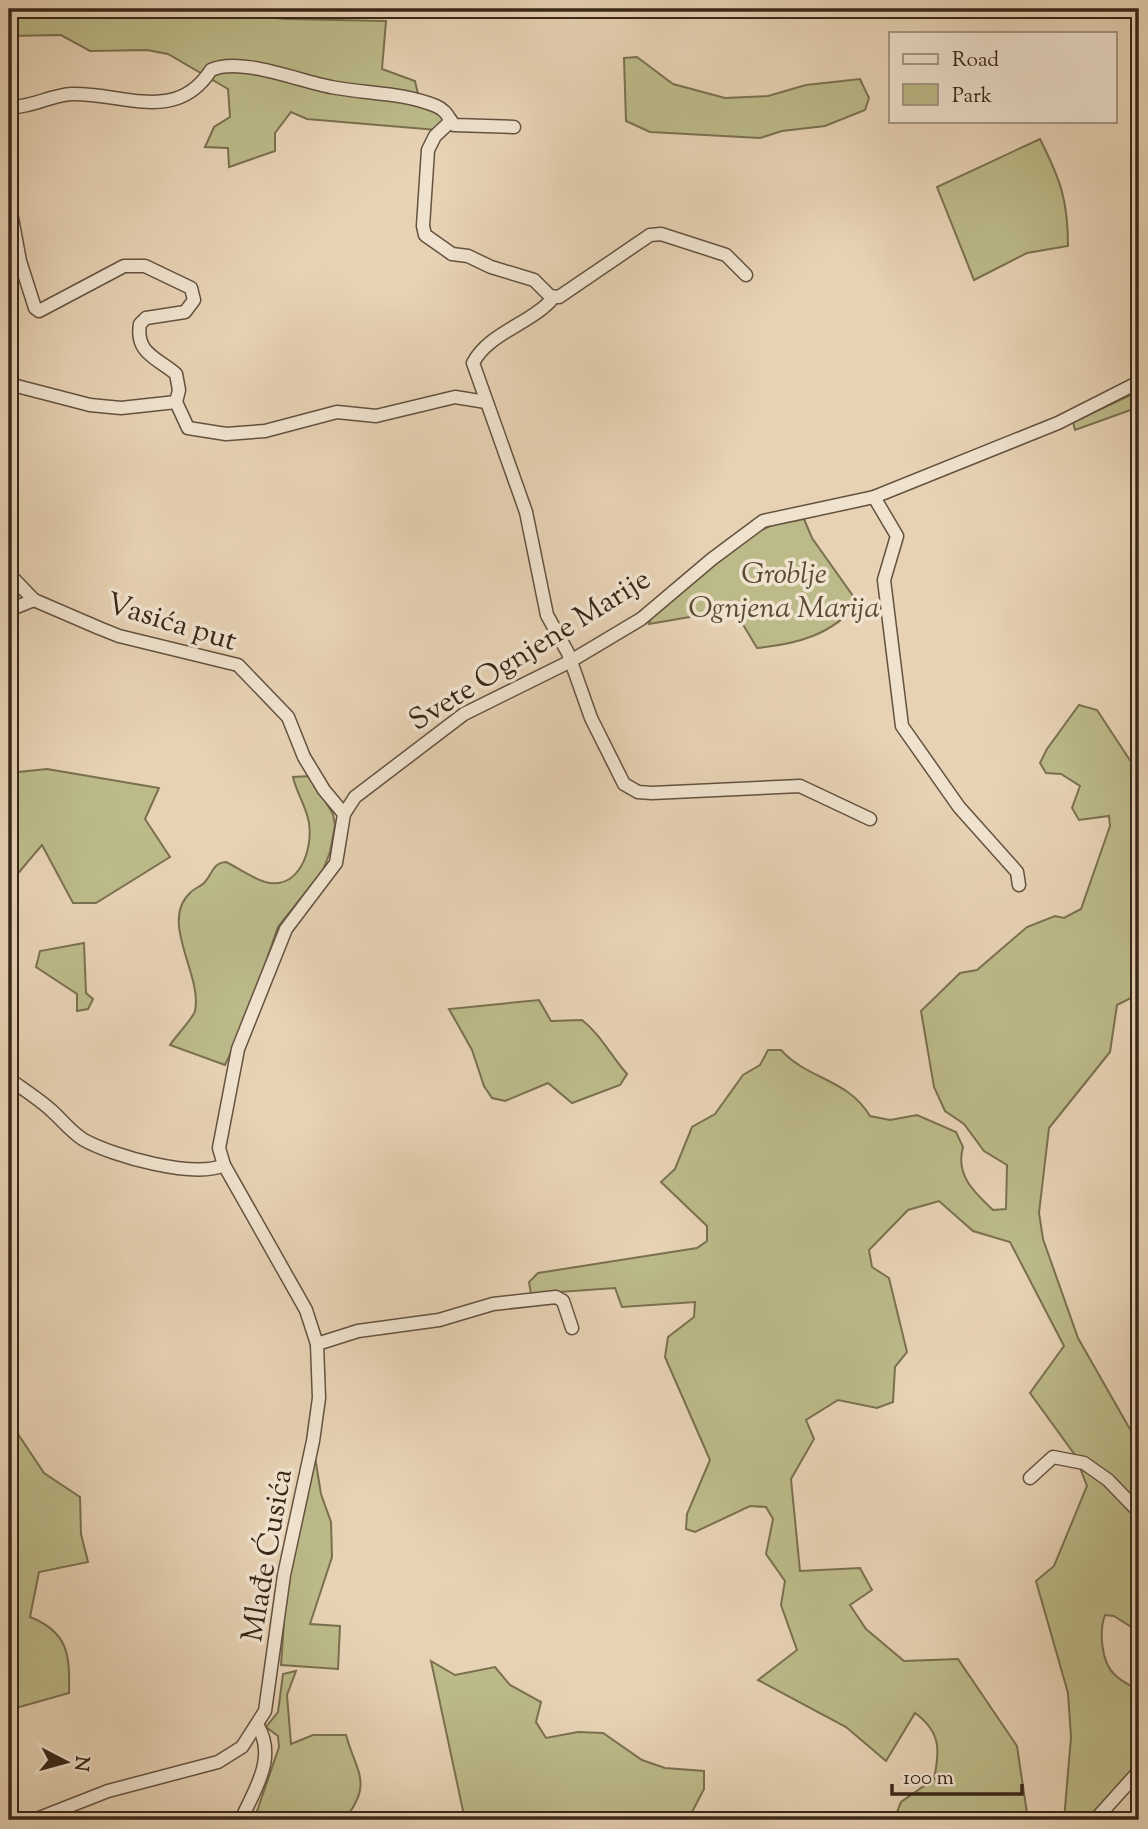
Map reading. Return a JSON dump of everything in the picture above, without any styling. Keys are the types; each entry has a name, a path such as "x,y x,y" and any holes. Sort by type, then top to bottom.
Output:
{"street":[{"path":"9,107 20,108 74,94 172,102 202,83 211,70 226,66 287,73 332,87 405,95 440,107 454,125 514,127"},
{"path":"451,121 435,136 428,150 425,235 452,254 468,256 491,267 534,280 550,296 559,298 642,238 661,234 726,255 746,275"},
{"path":"9,202 20,261 35,307 39,311 124,266 145,267 191,288 194,300 185,312 146,318 139,329 141,347 145,352 176,374 179,390 176,402 188,428 193,431 226,434 265,432 337,412 376,416 455,397 486,402"},
{"path":"554,297 540,312 478,354 473,363 474,373 526,512 547,615 568,653 591,718 624,784 630,789 652,793 800,786 870,819"},
{"name":"Svete Ognjene Marije","path":"344,814 368,786 464,714 569,662 641,619 712,559 763,521 874,497 1058,423 1139,382"},
{"path":"9,384 90,405 121,408 176,402"},
{"path":"874,497 897,536 884,580 902,726 959,807 1017,872 1019,885"},
{"name":"Vasića put","path":"9,574 34,600 119,636 238,665 288,717 304,757 324,790 344,814"},
{"path":"9,610 34,600"},
{"path":"9,1079 50,1110 81,1139 104,1149 171,1167 216,1169 224,1166 219,1148 238,1049 286,929 336,863 344,814"},
{"name":"Mlađe Ćusića","path":"34,1820 108,1791 218,1762 242,1747 257,1726 270,1690 284,1574 311,1451 319,1398 317,1344 306,1310 224,1166"},
{"path":"317,1344 358,1331 439,1320 493,1304 556,1297 563,1301 572,1328"},
{"path":"1030,1478 1053,1457 1084,1464 1108,1480 1139,1511"},
{"path":"241,1820 262,1775 266,1744 257,1726"},
{"path":"1095,1820 1139,1771"}],"green space":[{"path":"9,9 169,9 287,19 386,21 382,69 415,81 420,103 448,117 437,130 307,119 291,112 275,133 275,151 229,167 228,148 205,147 214,127 230,117 228,89 168,54 147,50 90,51 61,35 9,36"},
{"path":"637,57 673,84 725,98 768,96 806,85 860,79 869,98 865,110 825,126 782,131 760,138 650,132 626,121 624,58"},
{"path":"1040,139 1062,190 1068,246 1027,253 974,280 937,187"},
{"path":"1139,391 1139,407 1075,430 1073,422"},
{"name":"Groblje Ognjena Marija","path":"804,519 812,538 858,603 837,623 813,636 786,644 757,648 729,601 707,614 649,624 651,618 747,537 772,525"},
{"path":"1079,705 1097,710 1139,774 1139,994 1117,1005 1110,1052 1049,1128 1039,1213 1043,1239 1078,1338 1139,1445 1139,1632 1114,1616 1105,1615 1102,1638 1104,1655 1110,1670 1139,1691 1139,1762 1090,1820 1064,1820 1071,1737 1068,1693 1036,1581 1054,1566 1087,1486 1075,1455 1030,1393 1064,1346 1010,1242 973,1231 939,1201 908,1210 869,1250 872,1267 889,1278 907,1352 895,1367 893,1402 877,1408 838,1400 806,1420 814,1439 791,1479 800,1571 860,1568 872,1590 850,1605 866,1629 904,1661 958,1659 1017,1746 1028,1820 894,1820 901,1802 934,1779 937,1750 930,1727 915,1713 886,1761 846,1727 758,1680 797,1650 781,1605 785,1581 766,1554 773,1519 766,1507 750,1506 695,1532 686,1529 687,1514 710,1460 665,1357 668,1337 694,1317 695,1302 622,1307 615,1288 531,1294 529,1282 538,1273 697,1248 707,1241 707,1226 661,1182 675,1169 692,1127 715,1114 743,1075 760,1065 768,1050 781,1050 803,1068 839,1086 861,1103 870,1116 890,1120 917,1115 956,1132 963,1147 962,1166 968,1182 993,1210 1006,1209 1007,1165 984,1151 964,1124 945,1111 934,1087 921,1011 960,973 977,970 1027,927 1055,916 1064,918 1081,909 1110,826 1109,816 1079,820 1072,808 1080,786 1061,774 1046,773 1040,763"},
{"path":"47,769 159,788 145,819 170,857 96,903 73,903 42,845 9,884 9,773"},
{"path":"310,776 333,814 335,825 330,852 323,870 278,927 244,1025 225,1065 170,1045 195,1011 193,981 180,933 182,904 221,863 226,862 265,882 277,883 295,874 306,856 310,834 308,817 293,777"},
{"path":"84,943 86,993 93,999 88,1009 77,1011 77,994 36,967 40,951"},
{"path":"539,1000 551,1021 582,1020 595,1032 627,1074 620,1085 572,1103 548,1083 505,1101 492,1098 484,1086 472,1050 449,1009"},
{"path":"14,1428 44,1473 80,1497 81,1534 88,1562 39,1572 30,1617 52,1630 64,1646 69,1667 69,1693 9,1710 9,1431"},
{"path":"315,1457 321,1494 331,1522 332,1557 310,1624 340,1626 338,1669 281,1665 287,1578"},
{"path":"431,1661 455,1675 495,1667 510,1685 541,1702 536,1722 546,1738 578,1732 603,1733 642,1760 665,1768 704,1771 704,1789 688,1820 465,1820"},
{"path":"296,1671 287,1695 291,1744 313,1735 346,1735 358,1768 358,1796 344,1820 254,1820 279,1747 278,1736 266,1727 278,1712 283,1674"}]}
